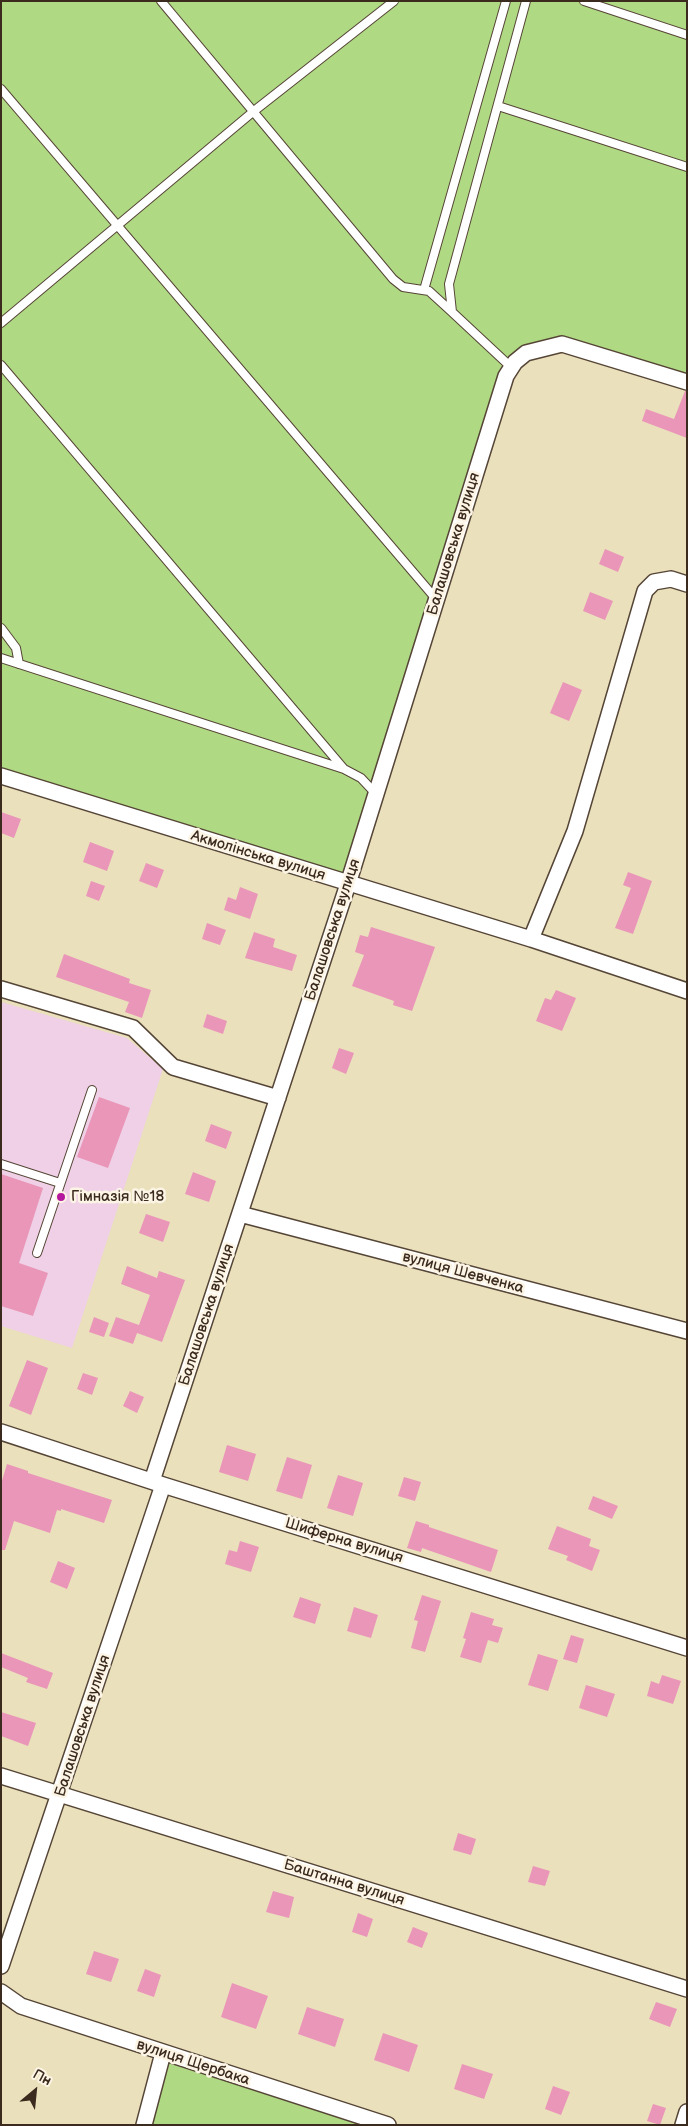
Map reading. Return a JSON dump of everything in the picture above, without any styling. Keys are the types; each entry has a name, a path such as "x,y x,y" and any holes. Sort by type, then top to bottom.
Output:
{"street":[{"path":"509,372 526,354 562,344 687,382"},
{"name":"Балашовська вулиця","path":"1,1966 60,1794 240,1214 348,884 509,372"},
{"path":"531,939 575,831 645,591 654,582 671,579 687,584"},
{"name":"Акмолінська вулиця","path":"1,776 531,939 687,990"},
{"path":"1,989 133,1028 173,1067 278,1098"},
{"name":"вулиця Шевченка","path":"240,1214 687,1331"},
{"name":"Шиферна вулиця","path":"1,1432 687,1648"},
{"name":"Баштанна вулиця","path":"1,1776 687,1990"},
{"name":"вулиця Щербака","path":"1,1992 22,2006 388,2125"},
{"path":"144,2125 163,2053"},
{"path":"683,2125 687,2112"}],"lane":[{"path":"161,1 393,279 403,287 424,290 435,296 509,372"},
{"path":"424,290 506,1"},
{"path":"452,312 449,300 450,284 526,1"},
{"path":"584,1 687,35"},
{"path":"1,323 254,111 392,2"},
{"path":"1,88 437,600"},
{"path":"498,106 687,168"},
{"path":"1,365 344,769"},
{"path":"1,628 16,648 19,664"},
{"path":"1,658 344,769 360,778 376,794"},
{"path":"37,1253 92,1090"},
{"path":"1,1164 60,1183"}],"shaded area":[{"name":"Гімназія №18","path":"1,1002 127,1038 163,1069 72,1348 1,1326"}],"green space":[{"path":"1,1 687,1 687,382 562,344 515,362 348,884 1,776"},
{"path":"163,2053 388,2125 144,2125"}],"building":[{"path":"685,391 687,391 687,438 642,421 646,409 674,419"},
{"path":"605,549 624,557 618,572 599,564"},
{"path":"590,592 613,601 605,620 583,611"},
{"path":"563,682 582,690 569,721 550,713"},
{"path":"1,812 21,819 14,838 1,833"},
{"path":"90,842 114,851 107,871 83,862"},
{"path":"146,863 164,870 157,888 139,881"},
{"path":"628,872 652,881 633,934 615,928 631,888 623,885"},
{"path":"91,881 105,886 99,901 86,896"},
{"path":"240,887 258,894 250,919 224,910 228,897 236,900"},
{"path":"207,923 226,930 220,945 202,939"},
{"path":"371,927 435,947 412,1011 393,1005 394,1001 352,986 364,955 355,952 360,935 368,937"},
{"path":"254,932 275,939 273,947 297,955 292,971 245,958"},
{"path":"64,954 130,979 129,983 151,990 142,1018 125,1012 129,1002 56,977"},
{"path":"556,990 576,998 562,1031 536,1021 545,998 551,1000"},
{"path":"207,1014 227,1021 223,1034 203,1027"},
{"path":"339,1048 354,1053 346,1074 332,1068"},
{"path":"99,1097 130,1108 108,1168 77,1157"},
{"path":"211,1124 232,1132 226,1149 205,1141"},
{"path":"193,1172 216,1181 209,1202 185,1194"},
{"path":"1,1174 43,1188 19,1263 48,1273 33,1316 1,1306"},
{"path":"146,1214 170,1222 163,1242 139,1233"},
{"path":"127,1266 157,1278 159,1271 185,1280 162,1342 137,1333 133,1344 109,1336 116,1317 139,1325 150,1295 121,1284"},
{"path":"94,1317 109,1323 104,1337 89,1332"},
{"path":"27,1360 48,1368 31,1415 9,1406"},
{"path":"83,1373 98,1378 92,1395 77,1389"},
{"path":"130,1391 144,1397 137,1413 123,1406"},
{"path":"227,1445 256,1454 248,1481 219,1472"},
{"path":"287,1457 312,1465 302,1499 276,1491"},
{"path":"7,1464 28,1471 28,1473 112,1500 104,1523 61,1509 61,1511 57,1510 50,1533 14,1521 5,1550 1,1550 1,1484"},
{"path":"338,1475 363,1483 353,1516 327,1508"},
{"path":"404,1477 421,1482 415,1501 398,1496"},
{"path":"593,1496 618,1506 612,1519 588,1509"},
{"path":"416,1521 498,1550 491,1572 422,1548 421,1552 407,1548"},
{"path":"557,1526 591,1539 589,1546 600,1550 592,1571 566,1560 568,1556 548,1549"},
{"path":"240,1541 259,1547 251,1572 225,1564 229,1550 237,1552"},
{"path":"58,1561 75,1568 67,1589 50,1582"},
{"path":"422,1595 441,1601 425,1652 411,1648 418,1621 414,1620"},
{"path":"300,1597 321,1604 315,1624 293,1617"},
{"path":"354,1607 378,1615 371,1638 347,1631"},
{"path":"471,1612 494,1619 492,1625 503,1628 498,1643 488,1640 481,1663 460,1657 466,1639 463,1638"},
{"path":"571,1635 584,1639 577,1663 563,1659"},
{"path":"1,1653 53,1673 47,1689 26,1682 28,1678 1,1667"},
{"path":"538,1654 558,1660 548,1691 528,1685"},
{"path":"662,1675 681,1681 673,1704 647,1696 651,1681 659,1684"},
{"path":"586,1685 615,1694 607,1717 579,1708"},
{"path":"1,1712 36,1723 28,1746 1,1736"},
{"path":"458,1833 476,1839 471,1855 453,1850"},
{"path":"533,1866 550,1871 545,1886 528,1882"},
{"path":"273,1891 294,1897 289,1918 266,1912"},
{"path":"358,1913 373,1919 367,1937 352,1932"},
{"path":"413,1927 428,1933 422,1948 407,1942"},
{"path":"94,1951 119,1959 111,1982 86,1974"},
{"path":"145,1969 161,1975 154,1997 137,1991"},
{"path":"232,1983 268,1996 256,2029 221,2017"},
{"path":"656,2002 677,2009 670,2027 649,2019"},
{"path":"307,2007 344,2019 335,2047 298,2034"},
{"path":"383,2033 418,2045 409,2072 374,2060"},
{"path":"462,2064 493,2074 484,2099 454,2089"},
{"path":"553,2086 570,2092 561,2115 545,2109"},
{"path":"653,2104 666,2108 660,2125 647,2121"}],"place":[{"name":"Гімназія №18","path":"61,1197"}]}
